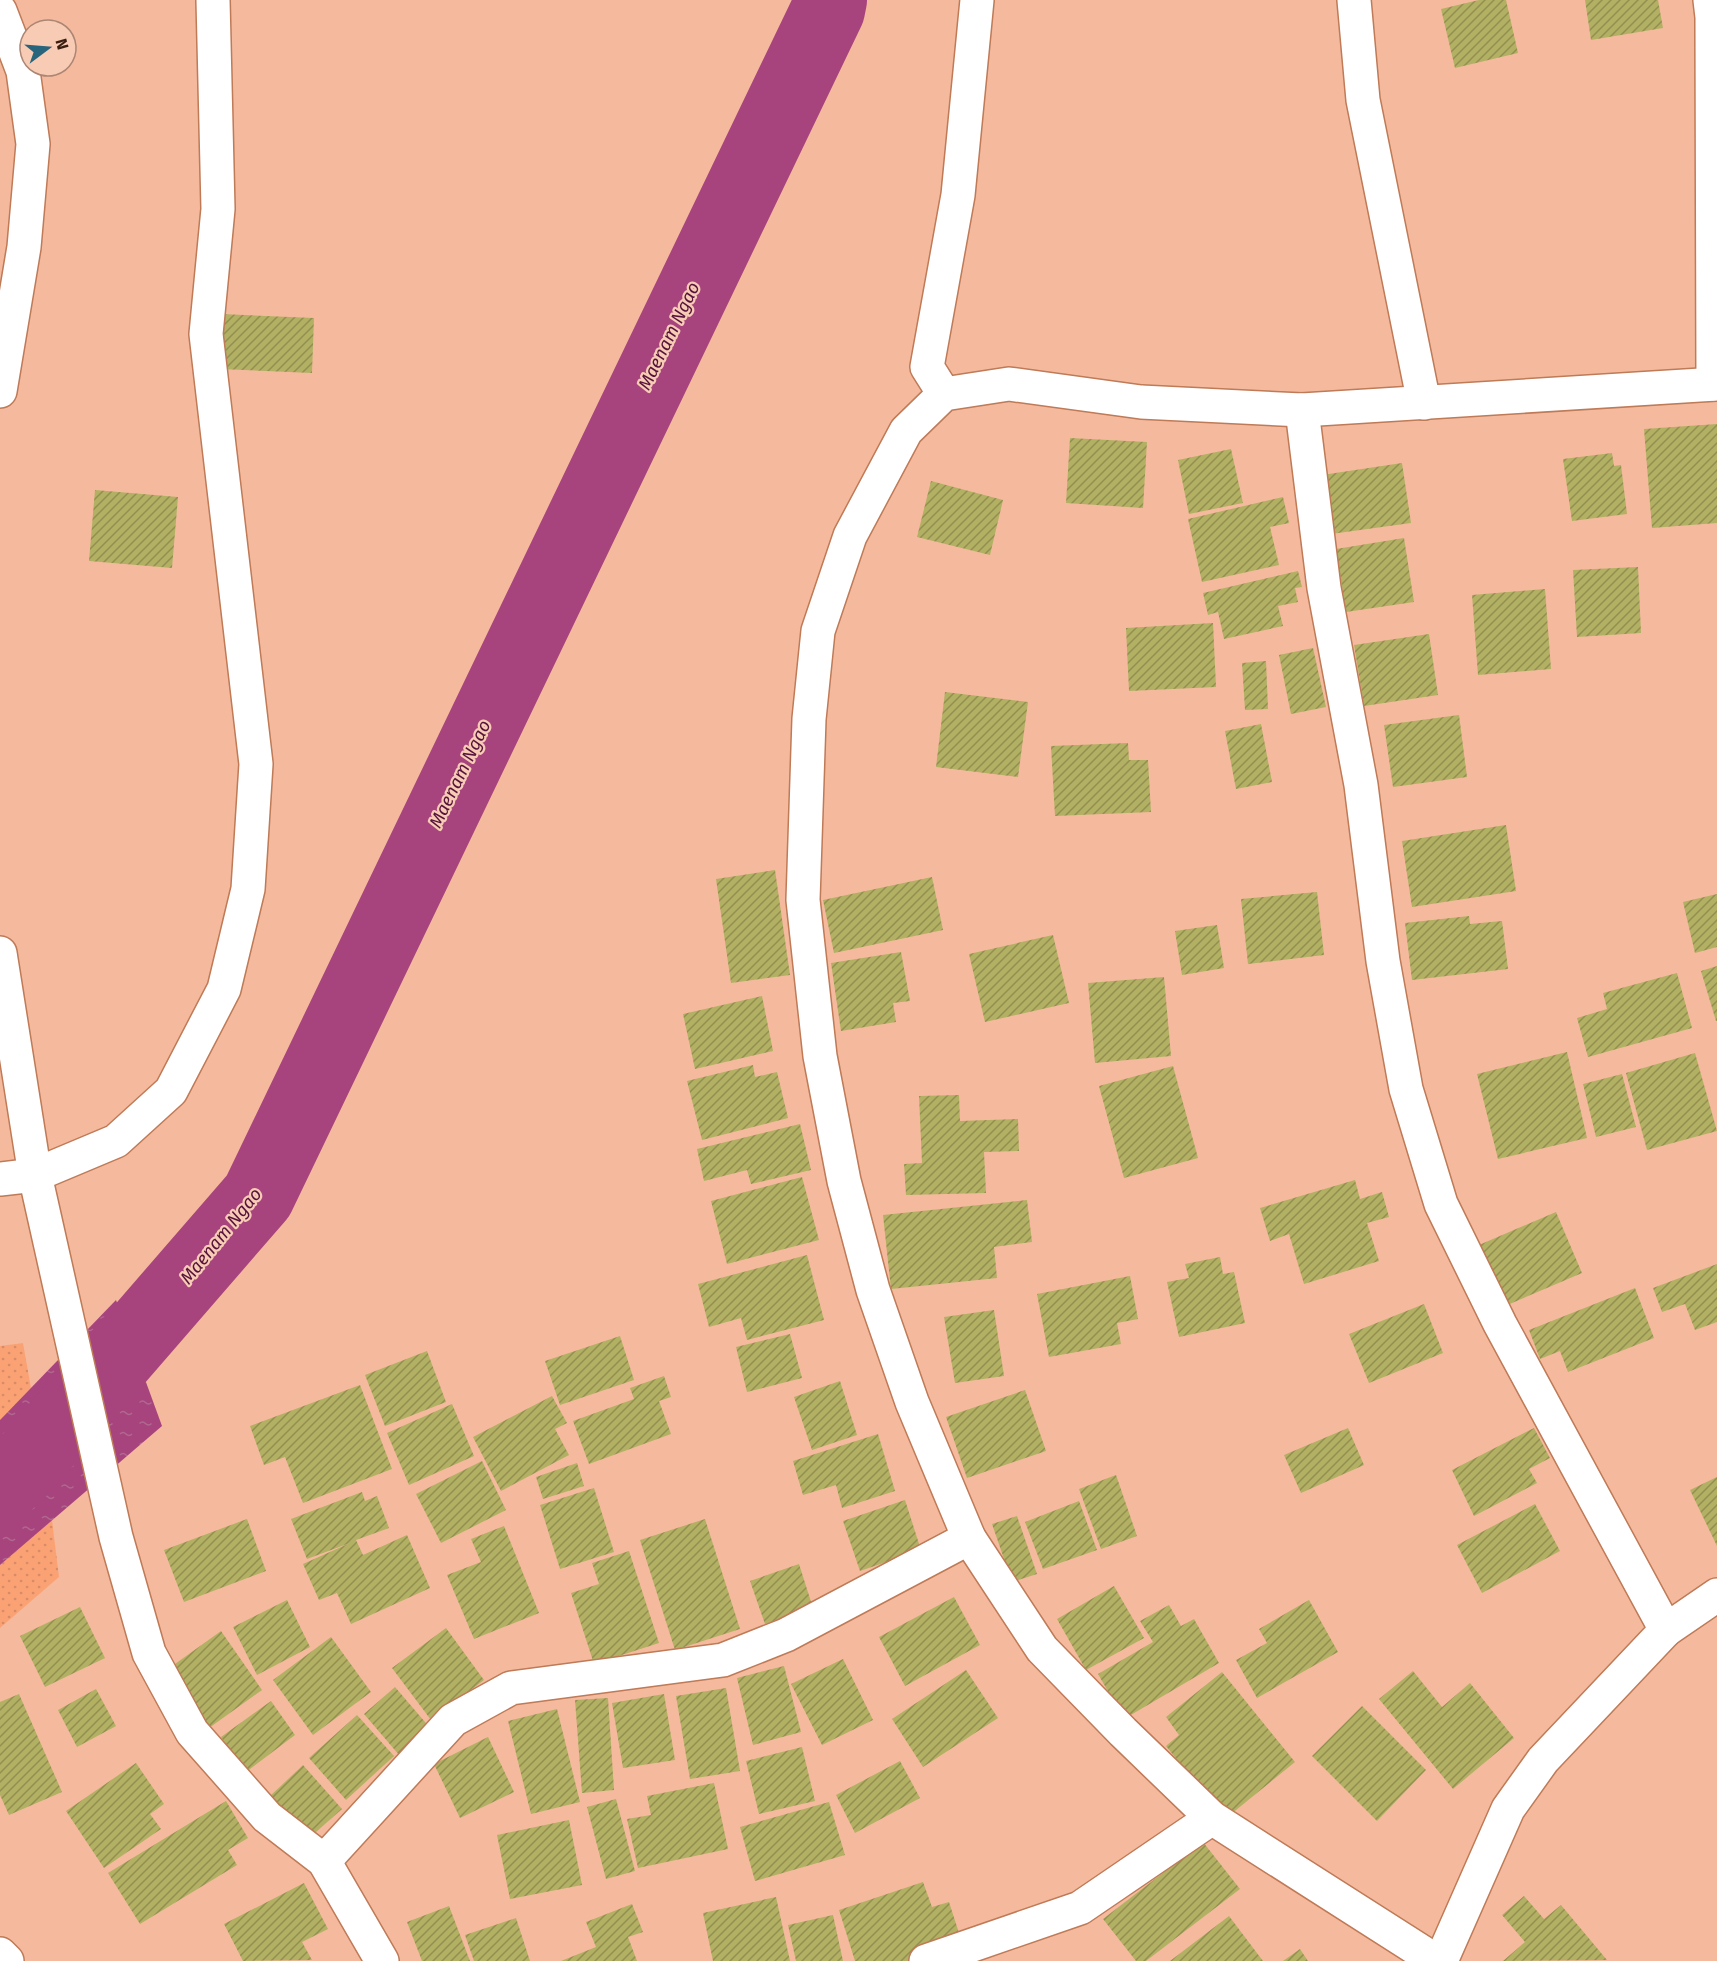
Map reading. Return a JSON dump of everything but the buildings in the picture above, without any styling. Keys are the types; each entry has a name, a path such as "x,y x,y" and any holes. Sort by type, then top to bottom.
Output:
{"street":[{"path":"0,1179 34,1175 117,1141 171,1091 224,989 248,889 256,764 206,334 218,209 213,0"},
{"path":"944,394 927,367 958,195 977,0"},
{"path":"1354,0 1363,100 1424,403"},
{"path":"1436,1961 1212,1818 1042,1649 969,1538 912,1402 873,1290 844,1181 820,1056 803,900 809,719 818,631 850,536 906,431 944,394 1009,384 1141,402 1302,410 1715,384 1713,17 1710,0"},
{"path":"0,11 22,71 33,144 12,251 0,391"},
{"path":"1302,410 1324,588 1361,785 1383,961 1406,1089 1441,1204 1500,1324 1666,1630"},
{"path":"0,953 34,1175 116,1537 148,1653 192,1732 267,1817 324,1861 382,1961"},
{"path":"324,1861 453,1720 511,1688 723,1660 786,1635 969,1538"},
{"path":"1441,1961 1508,1809 1543,1760 1666,1630 1717,1595"},
{"path":"926,1961 1080,1908 1212,1818"},
{"path":"0,1954 7,1961"}],"shaded area":[{"path":"23,1343 31,1388 0,1420 0,1346"},
{"path":"52,1520 59,1577 0,1628 0,1565"}],"water":[{"path":"116,1300 162,1426 0,1565 0,1420"}],"waterway":[{"name":"Maenam Ngao","path":"0,1489 24,1466 258,1196 828,10 830,0"}]}
